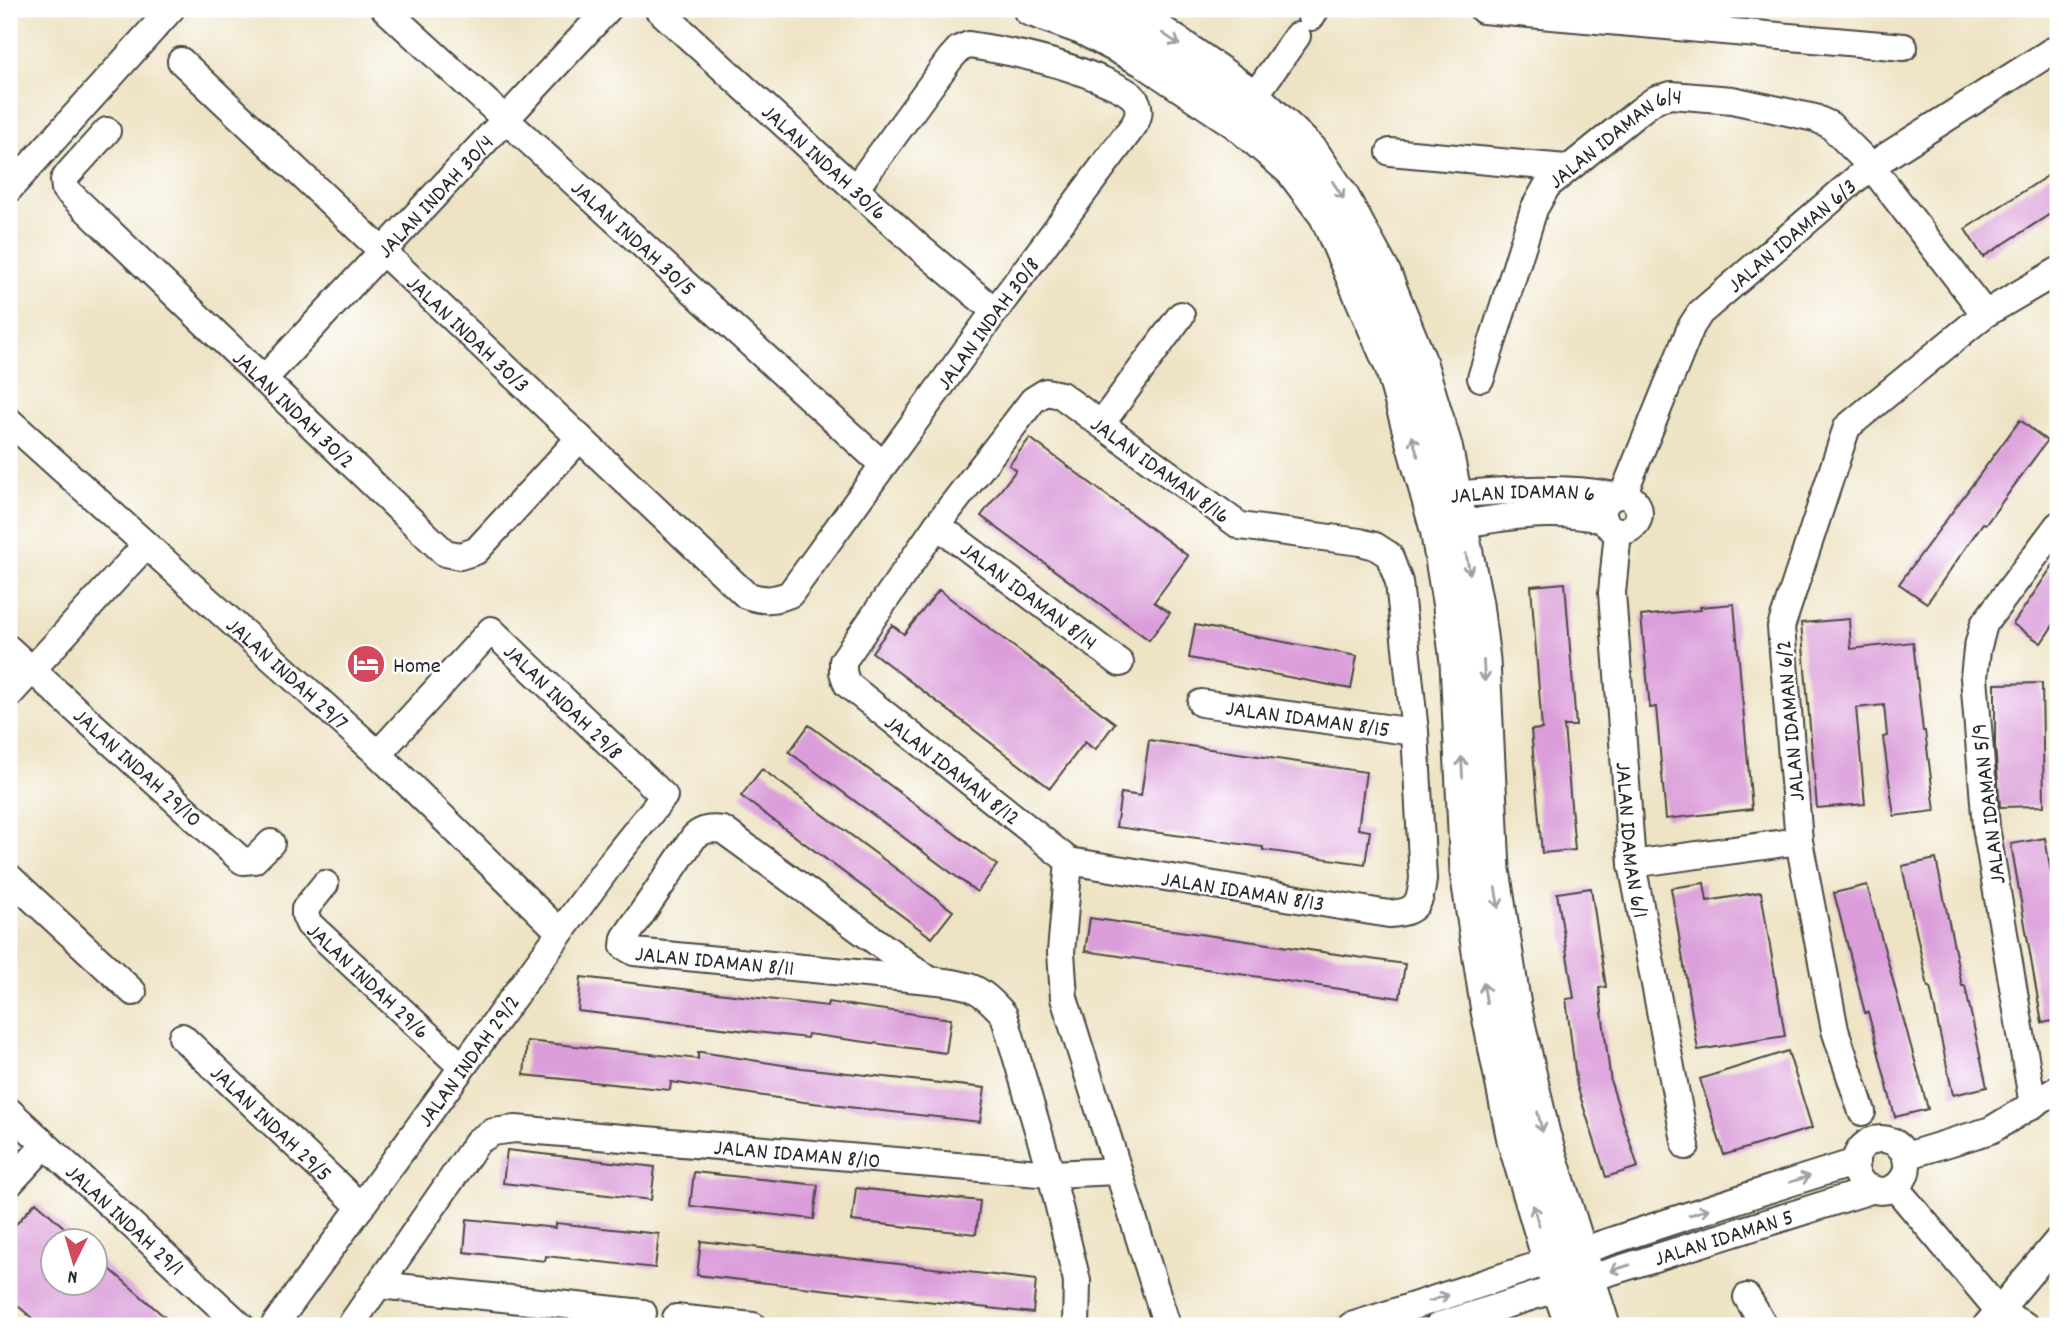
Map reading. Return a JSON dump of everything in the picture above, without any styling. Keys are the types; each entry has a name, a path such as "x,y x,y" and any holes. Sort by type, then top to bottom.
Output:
{"main road":[{"path":"1030,9 1083,28 1245,110 1312,152 1341,195 1384,274 1419,360 1445,446 1445,511 1476,604 1483,660 1493,870 1514,1006 1543,1133 1569,1270 1572,1326"},
{"path":"1110,9 1162,33 1245,110"},
{"path":"1569,1270 1603,1326"}],"street":[{"path":"11,182 171,9"},
{"name":"JALAN INDAH 30/5","path":"385,9 883,464"},
{"name":"JALAN INDAH 30/4","path":"263,380 608,9"},
{"name":"JALAN INDAH 30/6","path":"658,9 855,189 995,311"},
{"path":"1483,10 1737,20 1904,47"},
{"path":"1245,110 1308,20"},
{"name":"JALAN INDAH 30/3","path":"150,32 746,595 760,600"},
{"name":"JALAN INDAH 30/8","path":"760,600 774,601 790,594 1139,117 1139,106 1133,97 1122,89 1051,61 969,45 959,49 855,189"},
{"name":"JALAN IDAMAN 6/3","path":"1620,495 1696,318 1871,166 2052,51"},
{"name":"JALAN IDAMAN 6/4","path":"1481,378 1534,209 1547,186 1641,110 1656,99 1671,95 1732,100 1815,118 1830,125 1871,166 1985,314"},
{"name":"JALAN INDAH 30/2","path":"107,131 69,173 64,180 65,189 445,552 460,556 476,551 580,438"},
{"path":"1390,152 1566,168"},
{"name":"JALAN IDAMAN 6/2","path":"1861,1112 1835,1030 1799,841 1781,627 1847,427 1985,314 2058,271"},
{"path":"1101,424 1181,315"},
{"name":"JALAN IDAMAN 8/16","path":"937,525 1033,400 1046,392 1061,395 1240,526 1360,542 1375,546 1389,555 1399,582 1415,732"},
{"name":"JALAN INDAH 29/7","path":"9,421 378,754 561,932"},
{"name":"JALAN IDAMAN 6","path":"1445,511 1553,489 1620,495"},
{"path":"1611,525 1629,529 1639,516 1637,504 1628,496 1620,495"},
{"name":"JALAN IDAMAN 6","path":"1445,511 1580,514 1611,525"},
{"name":"JALAN IDAMAN 8/14","path":"937,525 1120,663"},
{"name":"JALAN IDAMAN 8/12","path":"937,525 843,661 847,684 1069,861"},
{"name":"JALAN IDAMAN 6/1","path":"1611,525 1612,593 1632,864 1686,1146"},
{"name":"JALAN IDAMAN 5/9","path":"2034,1105 1986,827 1974,677 1984,624 2058,525"},
{"path":"9,695 145,546"},
{"name":"JALAN INDAH 29/8","path":"378,754 491,630 664,796"},
{"name":"JALAN INDAH 29/10","path":"9,649 243,861 254,860 271,843"},
{"name":"JALAN IDAMAN 8/15","path":"1201,703 1415,732"},
{"name":"JALAN IDAMAN 8/13","path":"1069,861 1389,914 1405,912 1415,907 1421,895 1423,879 1415,732"},
{"name":"JALAN INDAH 29/2","path":"274,1326 616,856 664,796"},
{"name":"JALAN IDAMAN 8/11","path":"929,980 723,830 715,829 700,832 694,837 625,938 624,946 634,952 971,986 990,999 1004,1015 1051,1174"},
{"path":"1632,864 1799,841"},
{"path":"1069,861 1061,952 1064,998 1167,1326"},
{"path":"9,877 133,992"},
{"name":"JALAN INDAH 29/6","path":"325,884 305,909 306,920 462,1067"},
{"name":"JALAN INDAH 29/5","path":"182,1037 361,1207"},
{"path":"1906,1156 1991,1130 2058,1089"},
{"name":"JALAN INDAH 29/1","path":"9,1111 242,1326"},
{"name":"JALAN IDAMAN 8/10","path":"379,1285 478,1141 493,1132 515,1129 1051,1174 1118,1171"},
{"path":"1884,1188 1906,1174 1906,1156 1895,1143 1878,1139 1863,1147 1856,1162 1860,1179 1884,1188 1992,1319 2026,1326"},
{"path":"9,1184 46,1145"},
{"name":"JALAN IDAMAN 5","path":"1569,1270 1744,1197 1856,1162"},
{"path":"1051,1174 1077,1281 1076,1326"},
{"name":"JALAN IDAMAN 5","path":"1569,1270 1884,1188"},
{"path":"1992,1319 2058,1240"},
{"path":"1363,1325 1569,1270"},
{"path":"1438,1326 1569,1270"},
{"path":"350,1326 379,1285 643,1313"},
{"path":"1747,1297 1764,1326"},
{"path":"676,1318 753,1326"}],"building":[{"path":"2058,169 2058,209 1983,257 1965,229"},
{"path":"2020,420 2047,441 1986,524 1983,523 1927,603 1899,584"},
{"path":"1030,438 1188,556 1154,602 1170,613 1149,640 981,516 1016,470 1009,465"},
{"path":"2058,558 2058,618 2041,643 2013,624"},
{"path":"1565,583 1576,726 1564,726 1575,850 1542,853 1531,730 1542,729 1531,586"},
{"path":"939,590 1115,723 1095,750 1085,742 1050,788 872,652 892,625 904,634"},
{"path":"1734,604 1752,809 1666,819 1656,707 1650,708 1641,616"},
{"path":"1849,619 1851,649 1913,642 1935,811 1894,816 1883,737 1887,736 1884,705 1856,708 1865,804 1817,808 1801,623"},
{"path":"1195,625 1357,656 1351,689 1189,658"},
{"path":"2042,683 2044,806 2000,807 1995,745 1995,684"},
{"path":"809,725 997,865 977,892 789,752"},
{"path":"1149,740 1366,772 1358,829 1370,831 1365,864 1116,827 1121,793 1141,796"},
{"path":"762,769 953,911 932,938 741,796"},
{"path":"2045,838 2058,913 2058,1020 2042,1023 2011,844"},
{"path":"1936,859 1962,986 1965,986 1987,1087 1953,1095 1902,866"},
{"path":"1704,883 1707,901 1761,892 1785,1036 1698,1050 1671,888"},
{"path":"1867,885 1928,1109 1895,1117 1834,893"},
{"path":"1591,888 1606,987 1599,988 1611,1083 1638,1167 1606,1177 1577,1086 1566,999 1574,998 1557,893"},
{"path":"1090,918 1405,964 1400,998 1085,951"},
{"path":"581,977 827,1006 828,1002 951,1019 946,1053 808,1034 807,1038 578,1011"},
{"path":"527,1041 698,1059 698,1052 701,1052 802,1068 985,1088 980,1122 804,1102 671,1082 670,1090 524,1075"},
{"path":"1788,1051 1812,1128 1724,1155 1700,1079"},
{"path":"507,1150 655,1167 651,1200 503,1183"},
{"path":"694,1172 818,1185 814,1219 690,1206"},
{"path":"856,1188 980,1201 976,1234 852,1221"},
{"path":"36,1202 62,1226 38,1226 38,1296 108,1296 108,1267 175,1326 41,1326 9,1298 9,1232"},
{"path":"467,1219 556,1228 556,1223 659,1234 655,1268 546,1256 545,1261 464,1252"},
{"path":"701,1241 1036,1280 1033,1313 697,1275"}],"place":[{"name":"Home","path":"366,664"}]}
